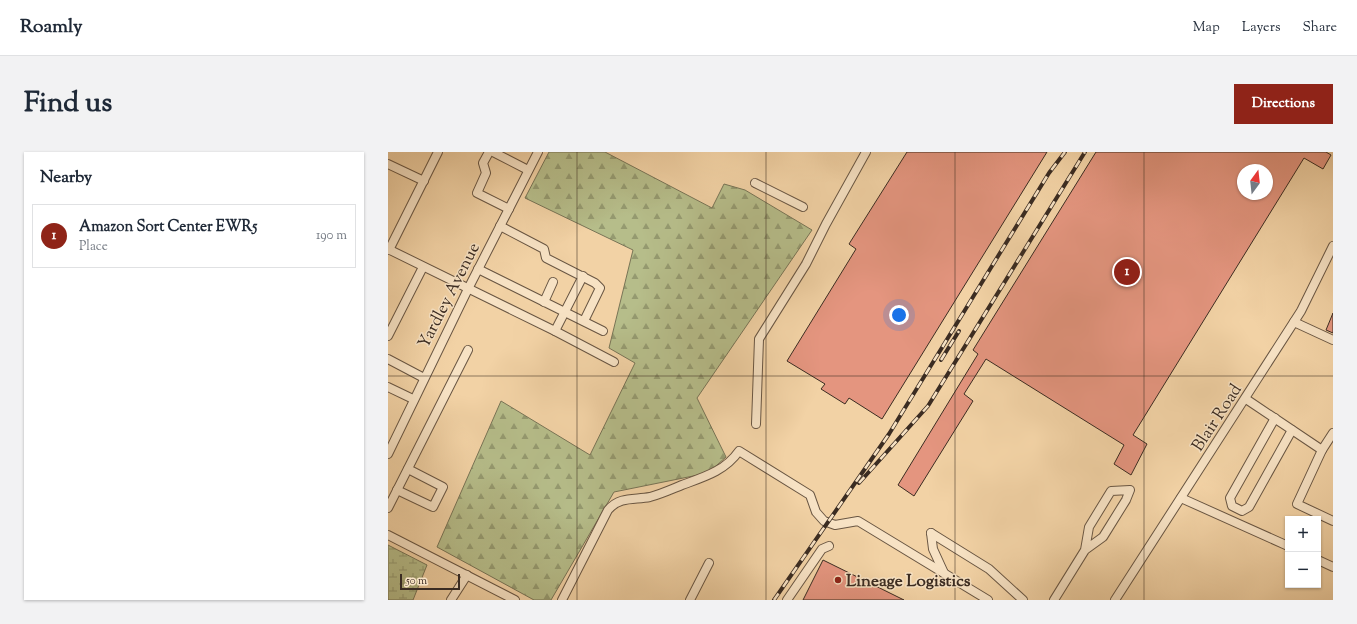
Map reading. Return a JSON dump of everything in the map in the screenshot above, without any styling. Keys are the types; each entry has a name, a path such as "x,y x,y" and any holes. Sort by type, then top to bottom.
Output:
{"street":[{"path":"438,152 389,250 556,331 614,362"},
{"path":"489,152 483,163 486,173 477,193 509,209"},
{"path":"493,152 528,170"},
{"name":"Yardley Avenue","path":"388,454 413,399 538,152"},
{"path":"756,424 759,339 806,264 826,224 866,152"},
{"path":"388,164 424,181"},
{"path":"754,183 803,207"},
{"path":"500,226 544,249 546,258 583,276 595,283 600,288 584,321"},
{"name":"Blair Road","path":"1115,600 1246,399 1294,322 1333,246"},
{"path":"388,336 423,267"},
{"path":"478,269 603,331"},
{"path":"556,331 583,276"},
{"path":"544,302 553,282"},
{"path":"1294,322 1333,340"},
{"path":"388,508 468,350"},
{"path":"388,359 424,378"},
{"path":"388,387 413,399"},
{"path":"1246,399 1322,450"},
{"path":"1274,418 1230,498 1232,506 1242,512 1249,507 1292,430"},
{"path":"1333,433 1322,450 1297,504 1333,521"},
{"path":"562,600 608,510 614,504 621,500 655,495 715,472 729,462 739,451 810,495 816,512 824,521 835,525 858,521 988,600"},
{"path":"397,490 434,507 443,487 408,469"},
{"path":"1054,600 1085,550 1089,527 1112,492 1130,490 1126,500 1103,537 1085,550"},
{"path":"1181,498 1285,545"},
{"path":"944,573 933,549 932,533 989,569 1023,600"},
{"path":"388,535 515,600"},
{"path":"787,600 822,549 829,546"},
{"path":"1321,561 1333,567"},
{"path":"690,600 709,563"},
{"path":"451,600 467,575"}],"green space":[{"path":"549,152 605,152 712,208 724,184 745,190 812,230 697,398 726,457 708,473 614,492 551,600 534,600 437,547 501,401 590,455 635,363 609,348 633,250 525,198"},
{"path":"388,545 427,565 413,600 388,600"}],"building":[{"path":"907,152 1047,152 882,419 849,398 845,404 821,389 825,384 787,361 856,249 849,244"},
{"path":"1096,152 1326,152 1331,155 1323,169 1304,158 1133,435 1147,444 1131,475 1114,464 1124,445 986,359 964,394 973,401 914,496 898,485 978,354 973,350"},
{"path":"1333,313 1333,333 1326,330"},
{"name":"Lineage Logistics","path":"823,560 904,600 803,600"}],"railway":[{"path":"774,600 889,434 1049,173 1065,152"},
{"path":"859,483 928,406 1085,152"},
{"path":"941,360 959,331"}],"place":[{"name":"Amazon Sort Center EWR5","path":"1127,272"},
{"name":"Lineage Logistics","path":"838,580"}]}
